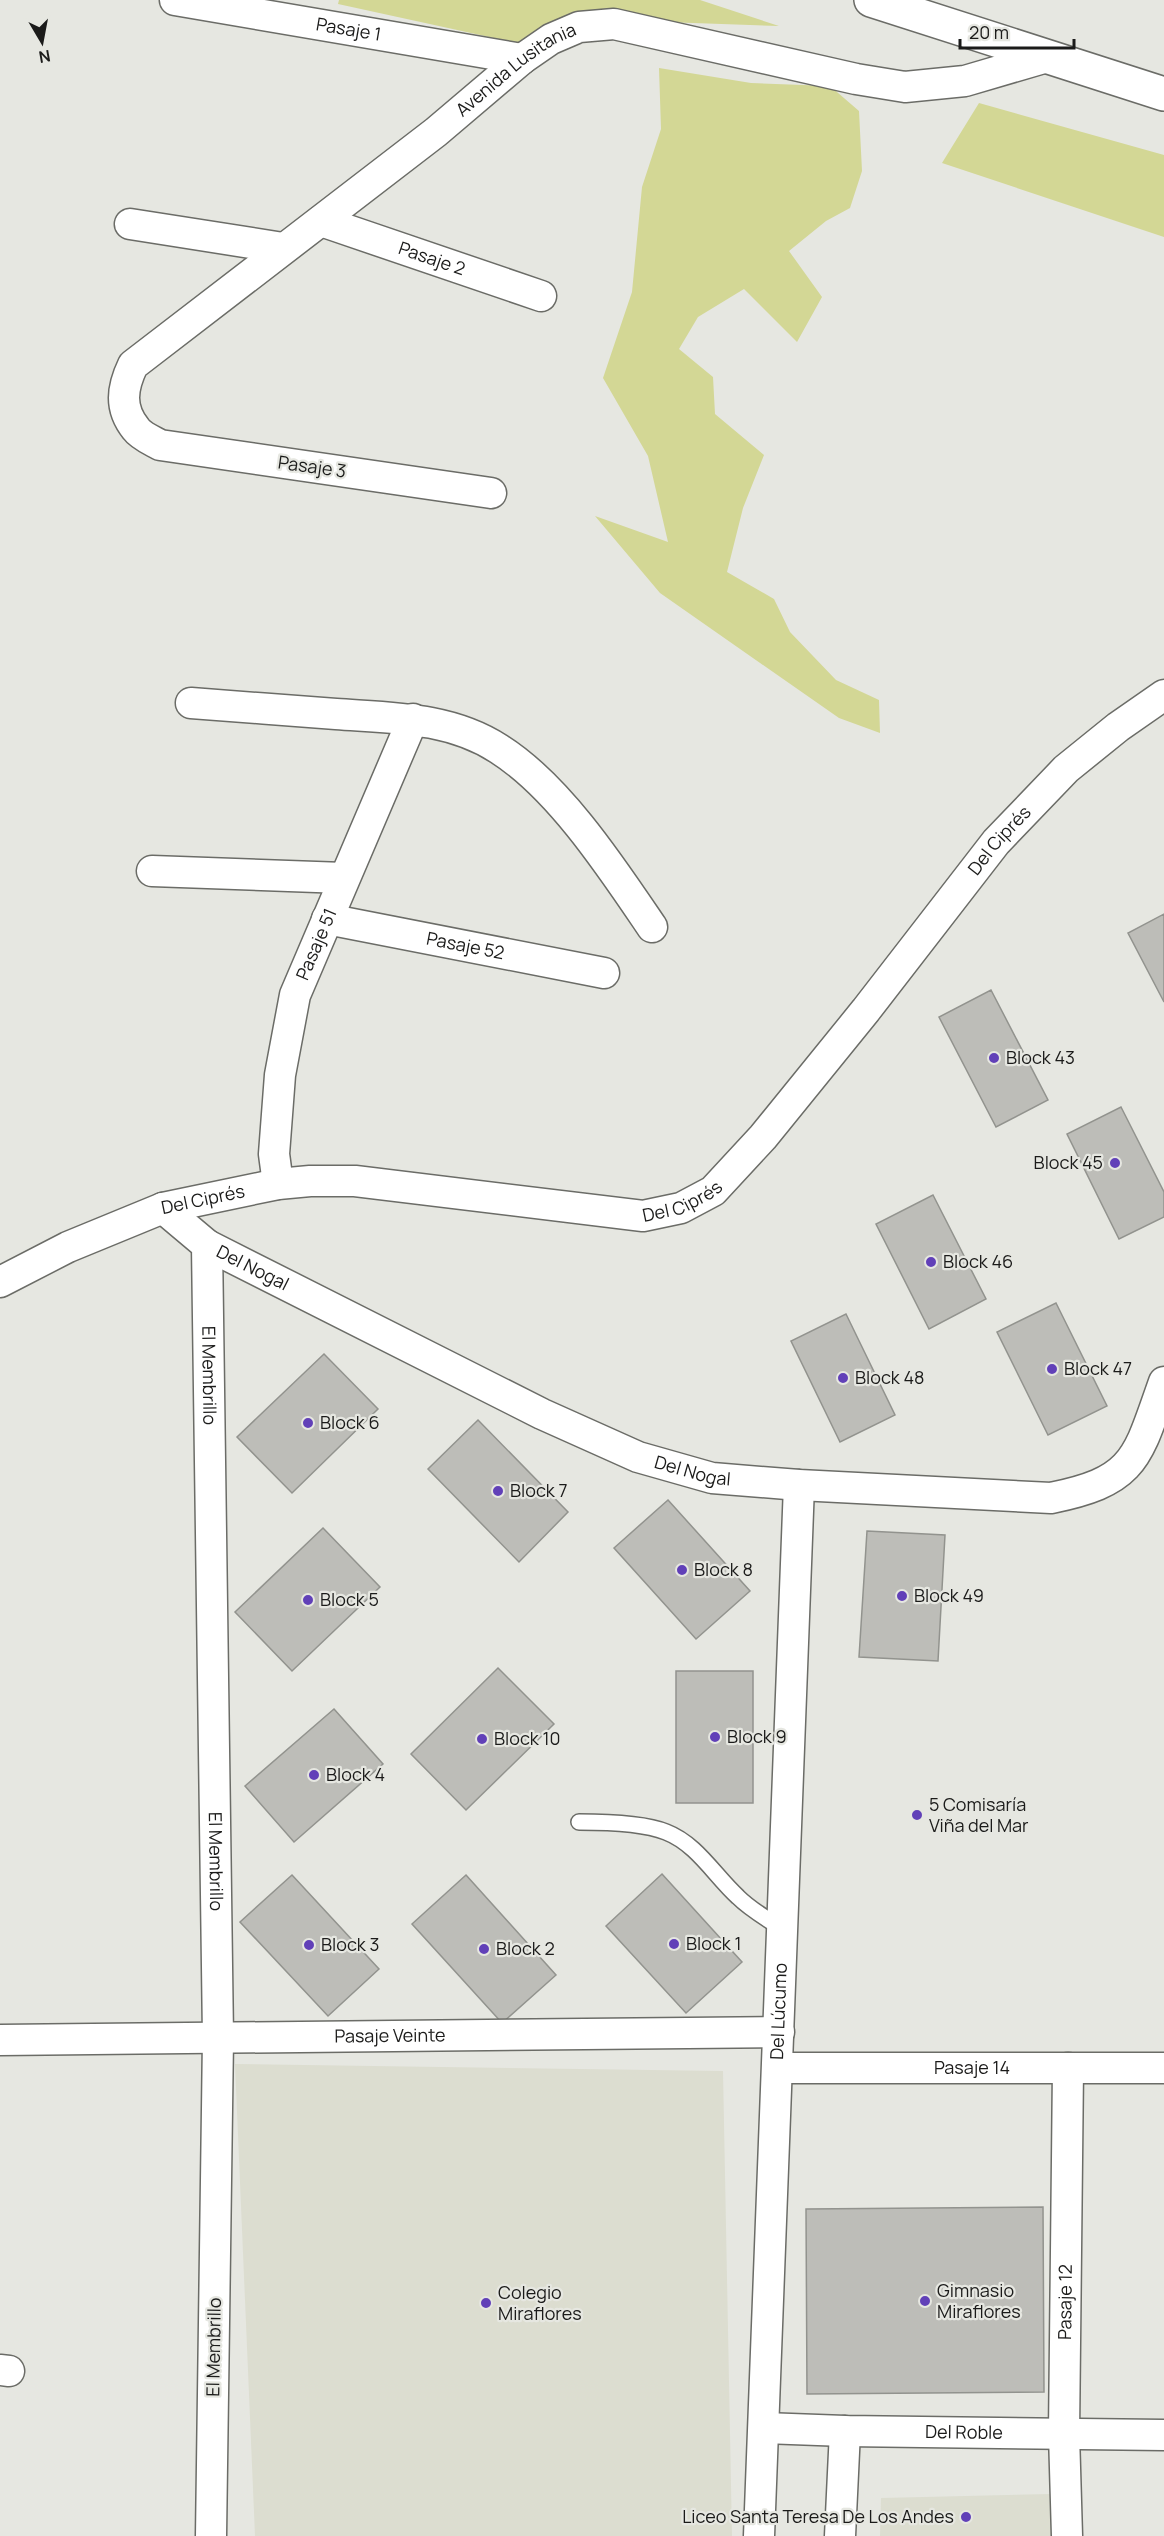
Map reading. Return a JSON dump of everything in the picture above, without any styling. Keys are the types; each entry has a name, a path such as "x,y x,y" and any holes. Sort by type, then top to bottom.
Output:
{"street":[{"name":"Pasaje 1","path":"175,0 522,59"},
{"path":"871,0 1160,92"},
{"name":"Avenida Lusitania","path":"136,430 123,403 124,383 133,365 436,132 522,59 551,39 579,27 614,24 856,79 905,87 965,81 1047,57"},
{"name":"Pasaje 2","path":"321,221 541,296"},
{"path":"130,224 283,248"},
{"name":"Pasaje 3","path":"136,430 160,446 492,493"},
{"name":"Del Ciprés","path":"0,1282 68,1247 163,1208 278,1184 355,1181 643,1216 681,1208 712,1191 763,1137 866,1010 996,842 1066,769 1118,728 1164,696"},
{"path":"191,703 413,719 450,726 497,747 527,769 570,816 623,884 652,927"},
{"name":"Pasaje 51","path":"278,1184 274,1154 280,1075 295,995 413,719"},
{"path":"152,871 344,878"},
{"name":"Pasaje 52","path":"327,919 604,973"},
{"path":"163,1208 207,1245"},
{"name":"Del Nogal","path":"207,1245 542,1414 638,1457 712,1478 798,1485 1051,1498 1082,1492 1108,1482 1131,1462 1141,1447 1164,1382"},
{"name":"El Membrillo","path":"207,1245 218,2038 211,2536"},
{"name":"Del Lúcumo","path":"759,2536 798,1485"},
{"name":"Pasaje Veinte","path":"0,2040 779,2032"},
{"name":"Pasaje 14","path":"778,2068 1164,2067"},
{"name":"Pasaje 12","path":"1067,2536 1064,2434 1068,2068"},
{"name":"Del Roble","path":"764,2428 1164,2435"},
{"path":"840,2536 845,2431"}],"lane":[{"path":"579,1822 605,1822 666,1832 694,1849 737,1896 756,1913 783,1929"}],"shaded area":[{"name":"Colegio Miraflores","path":"235,2064 723,2071 732,2536 255,2536"},
{"name":"Liceo Santa Teresa De Los Andes","path":"1051,2494 1052,2536 880,2536 881,2498"}],"green space":[{"path":"339,0 700,0 779,26 608,20 535,47 338,4"},
{"path":"659,68 751,83 830,86 859,111 862,171 850,208 826,221 789,251 822,297 797,342 744,289 698,317 679,349 713,377 715,414 764,455 743,508 727,572 774,599 790,632 836,680 879,700 880,733 839,718 660,593 595,516 668,542 648,456 603,378 632,292 642,187 661,129"},
{"path":"979,103 1164,155 1164,237 942,163"}],"building":[{"path":"1164,914 1164,1002 1128,933"},
{"name":"Block 43","path":"991,990 1048,1100 996,1127 939,1017"},
{"name":"Block 45","path":"1121,1107 1164,1192 1164,1217 1119,1239 1067,1134"},
{"name":"Block 46","path":"933,1195 986,1299 929,1329 876,1224"},
{"name":"Block 47","path":"1056,1303 1107,1406 1048,1435 997,1332"},
{"name":"Block 48","path":"846,1314 895,1415 840,1442 791,1341"},
{"name":"Block 6","path":"324,1354 378,1409 292,1493 237,1437"},
{"name":"Block 7","path":"478,1420 568,1512 519,1562 428,1469"},
{"name":"Block 8","path":"668,1500 750,1591 696,1639 614,1548"},
{"name":"Block 5","path":"323,1528 380,1587 292,1671 235,1612"},
{"name":"Block 49","path":"867,1531 945,1535 938,1661 859,1657"},
{"name":"Block 10","path":"498,1668 554,1724 466,1810 411,1754"},
{"name":"Block 9","path":"676,1671 753,1671 753,1803 676,1803"},
{"name":"Block 4","path":"334,1709 383,1764 294,1842 245,1786"},
{"name":"Block 1","path":"662,1874 742,1962 686,2013 606,1926"},
{"name":"Block 3","path":"292,1875 379,1969 328,2016 240,1922"},
{"name":"Block 2","path":"466,1875 556,1975 502,2023 412,1924"},
{"name":"Gimnasio Miraflores","path":"1043,2207 1044,2392 807,2394 806,2209"}],"place":[{"name":"Block 43","path":"994,1058"},
{"name":"Block 45","path":"1115,1163"},
{"name":"Block 46","path":"931,1262"},
{"name":"Block 47","path":"1052,1369"},
{"name":"Block 48","path":"843,1378"},
{"name":"Block 6","path":"308,1423"},
{"name":"Block 7","path":"498,1491"},
{"name":"Block 8","path":"682,1570"},
{"name":"Block 49","path":"902,1596"},
{"name":"Block 5","path":"308,1600"},
{"name":"Block 9","path":"715,1737"},
{"name":"Block 10","path":"482,1739"},
{"name":"Block 4","path":"314,1775"},
{"name":"5 Comisaría Viña del Mar","path":"917,1815"},
{"name":"Block 1","path":"674,1944"},
{"name":"Block 3","path":"309,1945"},
{"name":"Block 2","path":"484,1949"},
{"name":"Gimnasio Miraflores","path":"925,2301"},
{"name":"Colegio Miraflores","path":"486,2303"},
{"name":"Liceo Santa Teresa De Los Andes","path":"966,2517"}]}
